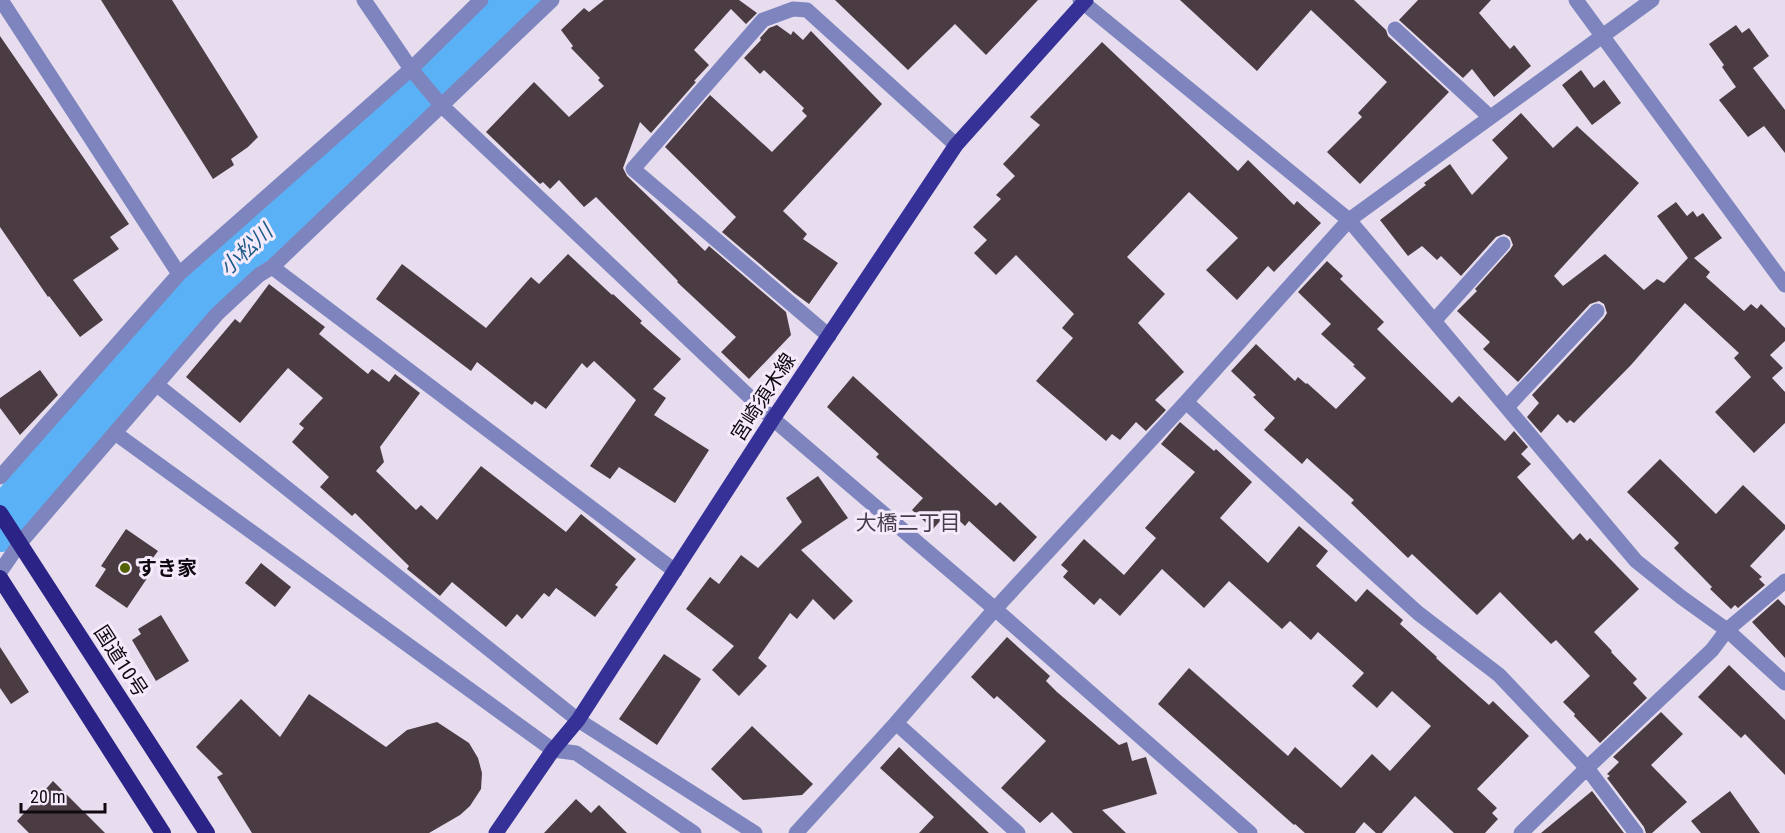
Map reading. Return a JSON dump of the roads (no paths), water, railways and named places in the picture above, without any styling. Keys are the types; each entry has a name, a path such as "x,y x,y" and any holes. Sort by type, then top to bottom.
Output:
{"highway":[{"name":"国道10号","path":"0,513 207,833"},
{"path":"0,578 163,833"}],"main road":[{"name":"宮崎須木線","path":"496,833 553,750 578,720 773,419 956,145 1083,1"}],"street":[{"path":"1,0 179,274"},
{"path":"364,0 411,69 441,105 773,419 995,609 1250,833"},
{"path":"0,477 179,274 411,69 481,0"},
{"path":"0,573 17,539 115,433 217,314 259,275 272,267 552,0"},
{"path":"1576,0 1785,285"},
{"path":"796,833 995,609 1186,402 1348,220 1652,0"},
{"path":"1083,1 1348,220 1636,561 1727,630 1785,683"},
{"path":"829,336 633,169 763,20 793,9 807,10 956,145"},
{"path":"1395,29 1490,117"},
{"path":"1434,321 1503,244"},
{"path":"272,267 675,571"},
{"path":"1507,407 1597,311"},
{"path":"157,384 578,720 755,833"},
{"path":"1186,402 1418,613 1499,675 1587,768 1636,833"},
{"path":"115,433 553,750 576,753 694,833"},
{"path":"1521,833 1712,650 1727,630 1785,581"},
{"path":"896,723 1018,833"}],"waterway":[{"name":"小松川","path":"0,527 56,459 215,279 258,237 329,181 521,0"}],"place":[{"name":"すき家","path":"125,568"}],"district":[{"name":"大橋二丁目","path":"908,523"}]}
